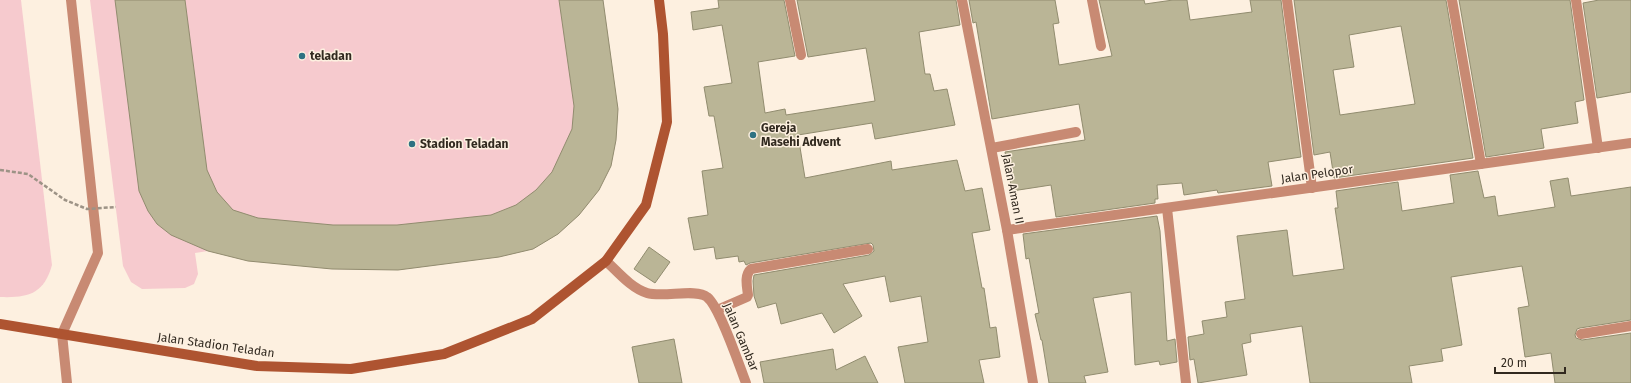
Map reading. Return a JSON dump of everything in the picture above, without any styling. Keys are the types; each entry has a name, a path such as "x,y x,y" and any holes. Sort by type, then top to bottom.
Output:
{"street":[{"path":"67,383 62,334 98,253 71,0"},
{"name":"Jalan Stadion Teladan","path":"0,324 256,366 351,369 444,354 532,319 606,261 646,205 667,122 663,34 659,0"},
{"path":"790,0 801,55"},
{"name":"Jalan Aman II","path":"962,0 992,148 1033,383"},
{"path":"1092,0 1101,46"},
{"path":"1287,0 1312,188"},
{"path":"1452,0 1481,164"},
{"path":"1576,0 1598,148"},
{"path":"992,148 1076,132"},
{"name":"Jalan Pelopor","path":"1007,230 1631,143"},
{"path":"1167,208 1186,383"},
{"path":"717,310 747,297 747,277 751,269 868,249"},
{"name":"Jalan Gambar","path":"606,261 635,287 646,292 657,295 698,293 709,298 717,310 746,383"},
{"path":"1581,334 1631,326"}],"path":[{"path":"0,170 28,174 65,200 87,209 116,207"}],"shaded area":[{"path":"0,0 21,0 52,265 49,275 34,292 27,295 10,297 0,297"},
{"name":"Stadion Teladan","path":"90,0 603,0 618,109 616,140 611,166 599,190 579,215 558,234 533,249 499,257 398,270 332,269 248,261 208,251 195,253 198,274 194,284 185,288 142,289 131,282 123,266"}],"building":[{"path":"115,0 185,0 207,170 217,192 233,210 258,218 333,225 397,225 491,215 516,205 536,190 552,172 572,129 574,106 559,0 603,0 618,109 616,140 611,166 599,190 579,215 558,234 533,249 499,257 398,270 332,269 248,261 208,251 171,235 157,224 148,211 139,191"},
{"path":"718,0 784,0 795,56 758,62 765,113 785,109 786,115 875,101 866,48 808,57 797,0 956,0 960,25 919,32 925,74 930,74 934,91 947,89 955,125 875,139 872,123 798,135 805,178 891,161 892,170 957,160 965,191 982,188 990,230 972,233 982,288 984,288 990,328 996,327 1000,357 979,360 984,383 905,383 898,347 928,342 921,296 890,302 885,276 843,284 862,316 834,333 822,313 781,324 776,303 758,308 754,296 754,275 869,255 874,251 871,243 750,263 746,265 744,261 739,262 738,256 716,259 714,247 694,250 688,218 708,215 702,171 723,168 714,116 709,116 704,87 732,83 722,25 693,30 691,12 719,8"},
{"path":"969,0 1055,0 1059,23 1053,24 1059,65 1112,56 1099,0 1144,0 1145,4 1173,0 1187,0 1190,20 1252,12 1250,0 1281,0 1301,157 1268,162 1272,186 1218,193 1217,190 1184,195 1182,183 1157,185 1158,199 1155,199 1155,203 1056,217 1051,185 1012,191 1005,152 1085,140 1079,104 992,119 976,22 973,23"},
{"path":"1294,0 1446,0 1473,158 1334,178 1330,152 1314,155","holes":["1401,26 1415,104 1340,115 1333,70 1354,67 1349,35"]},
{"path":"1459,0 1570,0 1584,100 1575,102 1578,123 1541,129 1544,148 1486,157"},
{"path":"1599,0 1631,0 1631,92 1597,98 1583,3"},
{"path":"1478,171 1484,198 1495,196 1498,216 1555,207 1550,181 1568,178 1571,196 1631,187 1631,320 1580,328 1577,329 1575,335 1576,338 1582,340 1631,333 1631,383 1555,383 1551,353 1525,357 1518,308 1529,306 1522,266 1451,277 1462,345 1441,349 1443,361 1409,366 1412,383 1310,383 1302,326 1250,334 1251,342 1242,344 1247,375 1198,383 1194,359 1190,360 1188,337 1204,334 1202,321 1227,317 1225,302 1245,299 1237,236 1287,230 1293,276 1344,269 1335,208 1338,208 1336,191 1398,182 1402,211 1454,203 1450,175"},
{"path":"1157,216 1160,231 1167,341 1175,339 1177,362 1160,365 1159,361 1135,365 1131,292 1093,298 1108,372 1084,376 1086,383 1049,383 1042,340 1035,314 1039,313 1029,258 1026,259 1023,234"},
{"path":"649,247 670,262 655,283 634,269"},
{"path":"674,339 682,383 639,383 632,347"},
{"path":"833,349 836,370 865,356 878,383 764,383 760,362"}],"place":[{"name":"teladan","path":"302,56"},
{"name":"Gereja Masehi Advent","path":"753,135"},
{"name":"Stadion Teladan","path":"412,144"}]}
